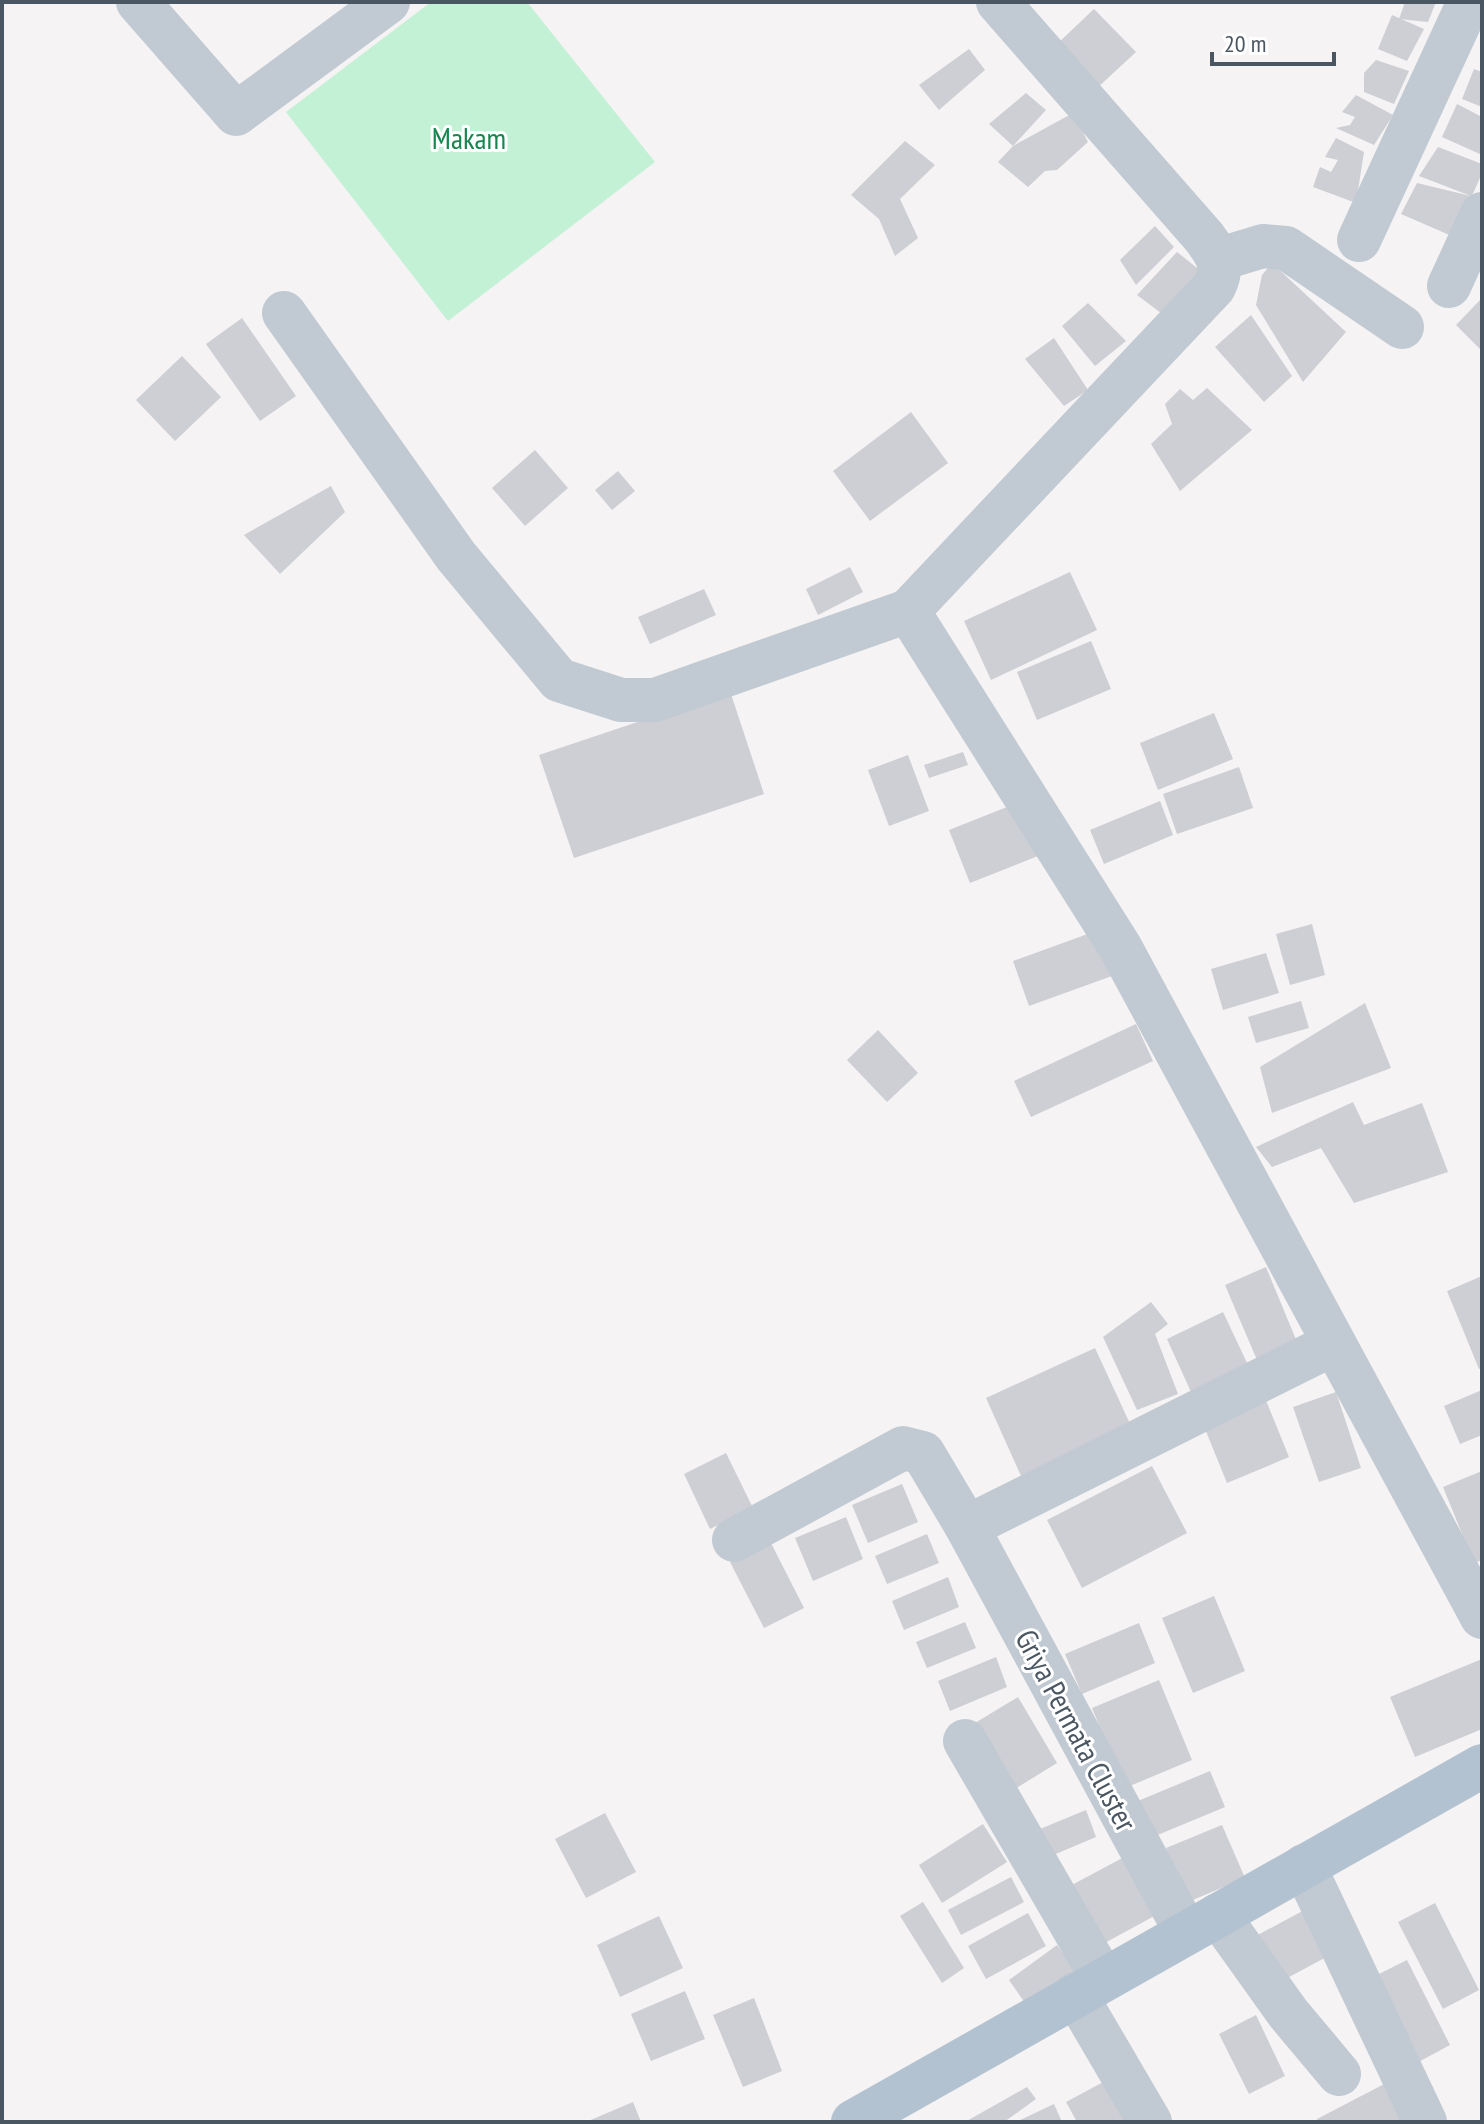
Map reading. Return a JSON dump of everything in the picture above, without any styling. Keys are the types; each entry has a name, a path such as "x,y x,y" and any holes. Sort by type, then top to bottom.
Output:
{"main road":[{"path":"853,2122 1482,1766"}],"street":[{"path":"138,2 236,114 388,2"},
{"path":"284,313 456,556 559,680 621,700 655,700 908,611 1214,287 1219,276 1220,259 998,2"},
{"path":"1359,240 1469,2"},
{"path":"1449,286 1482,214"},
{"path":"1220,259 1263,246 1286,248 1402,327"},
{"path":"908,611 1120,947 1482,1617"},
{"path":"967,1527 1333,1344"},
{"name":"Griya Permata Cluster","path":"734,1540 903,1448 914,1449 930,1460 1202,1923 1288,2013 1339,2074"},
{"path":"965,1741 1089,1987 1150,2122"},
{"path":"1304,1866 1425,2122"}],"green space":[{"name":"Makam","path":"431,2 527,2 655,162 448,321 286,112"}],"building":[{"path":"1405,2 1436,2 1428,22 1399,19"},
{"path":"1094,9 1136,52 1095,90 1055,46"},
{"path":"1392,15 1424,29 1407,61 1378,49"},
{"path":"969,49 985,70 939,110 919,85"},
{"path":"1376,60 1409,71 1394,104 1364,92 1364,73"},
{"path":"1474,69 1482,72 1482,107 1462,99"},
{"path":"1026,93 1046,110 1013,146 989,124"},
{"path":"1356,95 1393,115 1374,145 1336,128 1350,125 1355,117 1342,112"},
{"path":"1457,104 1482,117 1482,155 1442,137"},
{"path":"1073,113 1088,142 1057,170 1045,171 1028,187 998,162 1013,146"},
{"path":"1336,138 1364,152 1356,203 1313,187 1320,167 1331,172 1338,160 1325,157"},
{"path":"905,141 935,165 900,199 918,238 895,256 879,219 851,195"},
{"path":"1438,147 1482,164 1482,173 1454,237 1401,214 1417,183 1471,196 1419,176"},
{"path":"1155,226 1174,247 1136,285 1120,260"},
{"path":"1177,252 1207,276 1169,319 1137,295"},
{"path":"1272,263 1346,332 1303,382 1256,305 1262,275"},
{"path":"1482,298 1482,351 1456,325"},
{"path":"1088,303 1126,341 1095,366 1062,326"},
{"path":"1251,315 1292,376 1264,402 1215,347"},
{"path":"242,318 296,396 260,421 206,344"},
{"path":"1054,338 1088,390 1064,406 1025,359"},
{"path":"182,356 221,397 175,441 136,400"},
{"path":"1207,388 1252,430 1180,491 1151,444 1172,424 1165,404 1180,389 1193,400"},
{"path":"911,412 948,463 870,521 833,471"},
{"path":"535,450 568,488 525,526 492,488"},
{"path":"618,471 635,491 612,510 595,490"},
{"path":"331,486 345,512 280,574 244,535"},
{"path":"850,567 863,592 818,615 806,589"},
{"path":"1070,572 1097,630 991,680 964,621"},
{"path":"704,589 716,615 650,644 638,617"},
{"path":"1091,641 1111,689 1037,720 1017,672"},
{"path":"730,691 764,794 574,858 539,755"},
{"path":"1214,713 1233,759 1158,790 1140,743"},
{"path":"963,752 968,765 929,778 924,765"},
{"path":"908,755 929,811 889,826 868,770"},
{"path":"1239,767 1253,808 1177,834 1163,794"},
{"path":"1160,801 1173,835 1104,864 1090,830"},
{"path":"1017,803 1038,856 970,883 949,830"},
{"path":"1312,924 1325,975 1290,985 1276,934"},
{"path":"1096,931 1112,976 1029,1006 1013,961"},
{"path":"1266,953 1279,993 1223,1010 1211,969"},
{"path":"1301,1001 1309,1028 1256,1043 1248,1017"},
{"path":"1365,1003 1391,1068 1272,1113 1260,1067"},
{"path":"1136,1024 1153,1061 1031,1117 1014,1081"},
{"path":"878,1030 918,1073 887,1102 847,1060"},
{"path":"1353,1102 1364,1125 1422,1103 1448,1172 1354,1203 1321,1148 1272,1167 1256,1147"},
{"path":"1266,1267 1297,1342 1257,1360 1225,1285"},
{"path":"1482,1276 1482,1368 1479,1369 1447,1291"},
{"path":"1151,1302 1168,1324 1155,1334 1178,1394 1137,1410 1103,1337"},
{"path":"1223,1312 1248,1365 1191,1392 1167,1339"},
{"path":"1095,1348 1131,1426 1021,1476 986,1398"},
{"path":"1482,1390 1482,1435 1460,1444 1444,1406"},
{"path":"1336,1392 1361,1468 1319,1482 1293,1407"},
{"path":"1265,1398 1289,1457 1227,1483 1203,1424"},
{"path":"726,1453 753,1508 710,1529 684,1474"},
{"path":"1152,1466 1187,1533 1082,1588 1047,1520"},
{"path":"1482,1471 1482,1560 1474,1563 1443,1487"},
{"path":"902,1484 918,1522 868,1543 852,1505"},
{"path":"846,1517 863,1559 813,1581 795,1538"},
{"path":"927,1534 939,1563 887,1584 875,1556"},
{"path":"770,1541 804,1608 764,1628 730,1562"},
{"path":"948,1577 959,1607 904,1630 892,1601"},
{"path":"1214,1596 1245,1671 1193,1693 1162,1618"},
{"path":"965,1622 976,1648 927,1668 916,1642"},
{"path":"1139,1623 1155,1663 1082,1694 1065,1654"},
{"path":"996,1657 1007,1687 950,1711 938,1681"},
{"path":"1482,1659 1482,1729 1415,1757 1390,1697"},
{"path":"1159,1680 1192,1760 1125,1788 1092,1708"},
{"path":"1018,1697 1057,1763 1010,1792 970,1726"},
{"path":"1210,1771 1225,1807 1148,1839 1133,1803"},
{"path":"1086,1810 1096,1837 1051,1856 1040,1829"},
{"path":"605,1813 636,1872 586,1898 555,1839"},
{"path":"983,1824 1007,1862 942,1903 919,1865"},
{"path":"1222,1825 1245,1878 1188,1902 1166,1848"},
{"path":"1126,1856 1158,1914 1101,1945 1070,1886"},
{"path":"1011,1877 1024,1902 961,1935 948,1910"},
{"path":"923,1902 964,1968 942,1983 900,1916"},
{"path":"1435,1903 1479,1990 1443,2009 1398,1922"},
{"path":"1308,1908 1332,1954 1278,1983 1254,1937"},
{"path":"1028,1913 1046,1946 986,1979 968,1946"},
{"path":"659,1916 683,1968 620,1997 597,1945"},
{"path":"1057,1945 1076,1971 1027,2006 1009,1980"},
{"path":"1407,1960 1450,2045 1411,2066 1367,1980"},
{"path":"685,1991 705,2039 651,2061 631,2014"},
{"path":"754,1998 782,2071 743,2087 713,2015"},
{"path":"1256,2015 1285,2076 1249,2094 1219,2034"},
{"path":"1107,2080 1129,2122 1077,2122 1066,2102"},
{"path":"1390,2081 1411,2122 1318,2122 1317,2119"},
{"path":"1027,2087 1036,2099 1004,2122 965,2122"},
{"path":"633,2102 641,2122 586,2122"},
{"path":"1054,2104 1062,2122 1016,2122"}]}
